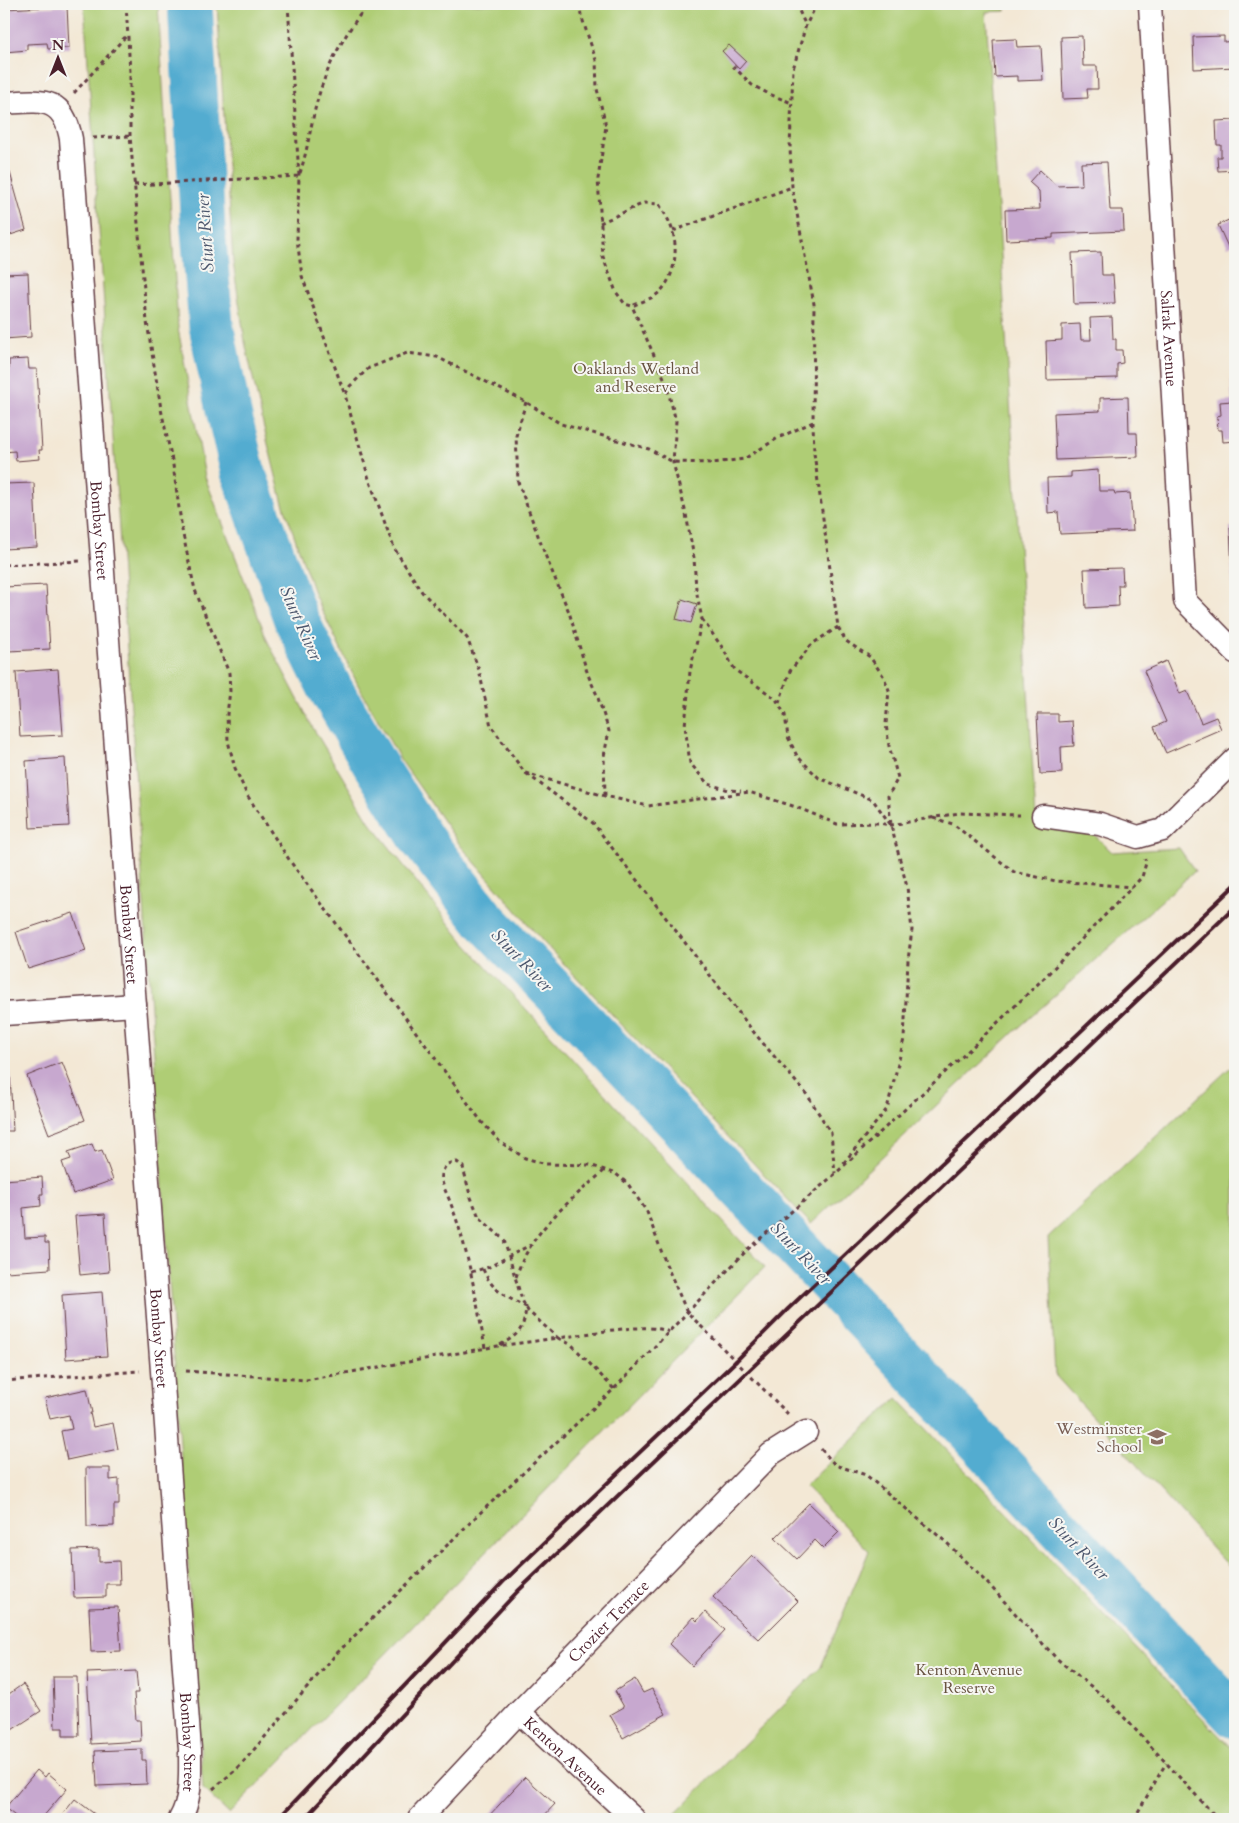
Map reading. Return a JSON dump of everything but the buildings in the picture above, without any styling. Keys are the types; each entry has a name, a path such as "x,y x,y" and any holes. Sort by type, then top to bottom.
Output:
{"street":[{"name":"Salrak Avenue","path":"1150,4 1185,601 1235,652"},
{"path":"4,103 39,101 60,109"},
{"name":"Bombay Street","path":"60,109 68,122 71,139 190,1750 190,1789 187,1805 180,1819"},
{"path":"1044,816 1100,824 1138,837 1163,830 1235,759"},
{"path":"4,1014 135,1005"},
{"name":"Crozier Terrace","path":"420,1819 519,1712 771,1454 806,1432"},
{"name":"Kenton Avenue","path":"519,1712 634,1819"}],"path":[{"path":"126,4 130,72 130,136 134,185 148,322 161,409 173,465 182,530 195,590 229,673 228,741 235,768 247,795 290,861 359,953 464,1100 500,1142 525,1158 546,1164 590,1165 606,1169 616,1174 628,1184 647,1212 666,1264 687,1312 806,1432 835,1465 866,1475 947,1543 991,1587 1056,1658 1108,1700 1218,1819"},
{"path":"288,4 299,176 297,239 302,276 345,395 368,479 394,548 422,592 467,638 479,670 491,726 525,773 593,823 756,1035 808,1096 831,1133 835,1174"},
{"path":"299,176 318,96 332,60 351,25 368,4"},
{"path":"579,4 596,60 597,89 606,126 598,179 600,223 603,257 616,292 626,304 632,306 655,296 671,275 676,254 673,231 659,204 644,203 600,223"},
{"path":"796,4 806,24"},
{"path":"817,4 806,24 793,68 790,148 792,187 814,304 813,422 816,462 838,627 846,641 870,657 884,677 889,690 886,724 889,746 898,778 888,796 891,826 907,887 912,930 908,960 904,1039 887,1109 835,1174"},
{"path":"60,109 127,35"},
{"path":"733,66 752,85 792,103"},
{"path":"87,138 130,136"},
{"path":"134,185 299,176"},
{"path":"673,231 792,187"},
{"path":"632,306 665,380 676,421 673,462 688,522 702,619 690,671 685,726 690,763 708,784 729,790 749,792 796,807 837,824 879,823 891,826 959,813 1044,816"},
{"path":"345,395 350,386 369,368 407,353 437,357 526,402 561,424 650,450 673,462 713,464 744,458 778,438 813,422"},
{"path":"526,402 516,436 518,482 569,612 588,674 609,731 604,756 605,796"},
{"path":"4,565 103,560"},
{"path":"702,619 722,646 736,670 776,699 785,715 788,738 797,756 819,778 873,800 891,826"},
{"path":"779,704 790,671 812,644 838,627"},
{"path":"525,773 648,806 749,792"},
{"path":"933,818 954,824 1014,872 1056,881 1132,887"},
{"path":"210,1792 238,1767 337,1653 481,1512 614,1389 748,1249 835,1174 1044,978 1142,877 1146,862 1138,837"},
{"path":"485,1348 471,1272 454,1213 441,1178 441,1171 447,1164 456,1162 463,1167 470,1195 479,1217 504,1240 522,1300 526,1307 543,1326 558,1338 572,1345 614,1389"},
{"path":"516,1278 521,1262 531,1244 549,1220 606,1169"},
{"path":"471,1272 483,1269 509,1257 531,1244"},
{"path":"483,1269 489,1283 502,1294 526,1307"},
{"path":"498,1346 512,1338 522,1329 526,1307"},
{"path":"4,1381 161,1369 306,1380 485,1348 558,1338 636,1328 662,1328 669,1332"},
{"path":"1134,1819 1166,1763"}],"green space":[{"path":"84,4 158,4 178,328 205,477 268,642 313,728 369,821 462,940 765,1267 229,1814 203,1789"},
{"name":"Oaklands Wetland and Reserve","path":"217,4 1005,4 1006,11 986,12 1036,820 1086,827 1112,852 1179,848 1195,871 1014,1032 811,1224 545,944 460,845 400,759 358,685 315,596 282,500 245,342 233,262"},
{"name":"Westminster School","path":"1235,1063 1235,1573 1055,1375 1048,1237"},
{"name":"Kenton Avenue Reserve","path":"897,1398 1235,1752 1235,1819 670,1819 821,1667 869,1551 805,1486"}],"waterway":[{"name":"Sturt River","path":"190,4 203,230 211,325 243,472 295,617 330,688 375,765 423,841 482,917 893,1349 1235,1716"}],"railway":[{"path":"278,1819 503,1582 1235,885"},
{"path":"304,1819 518,1591 1235,907"}],"place":[{"name":"Westminster School","path":"1157,1437"}]}
